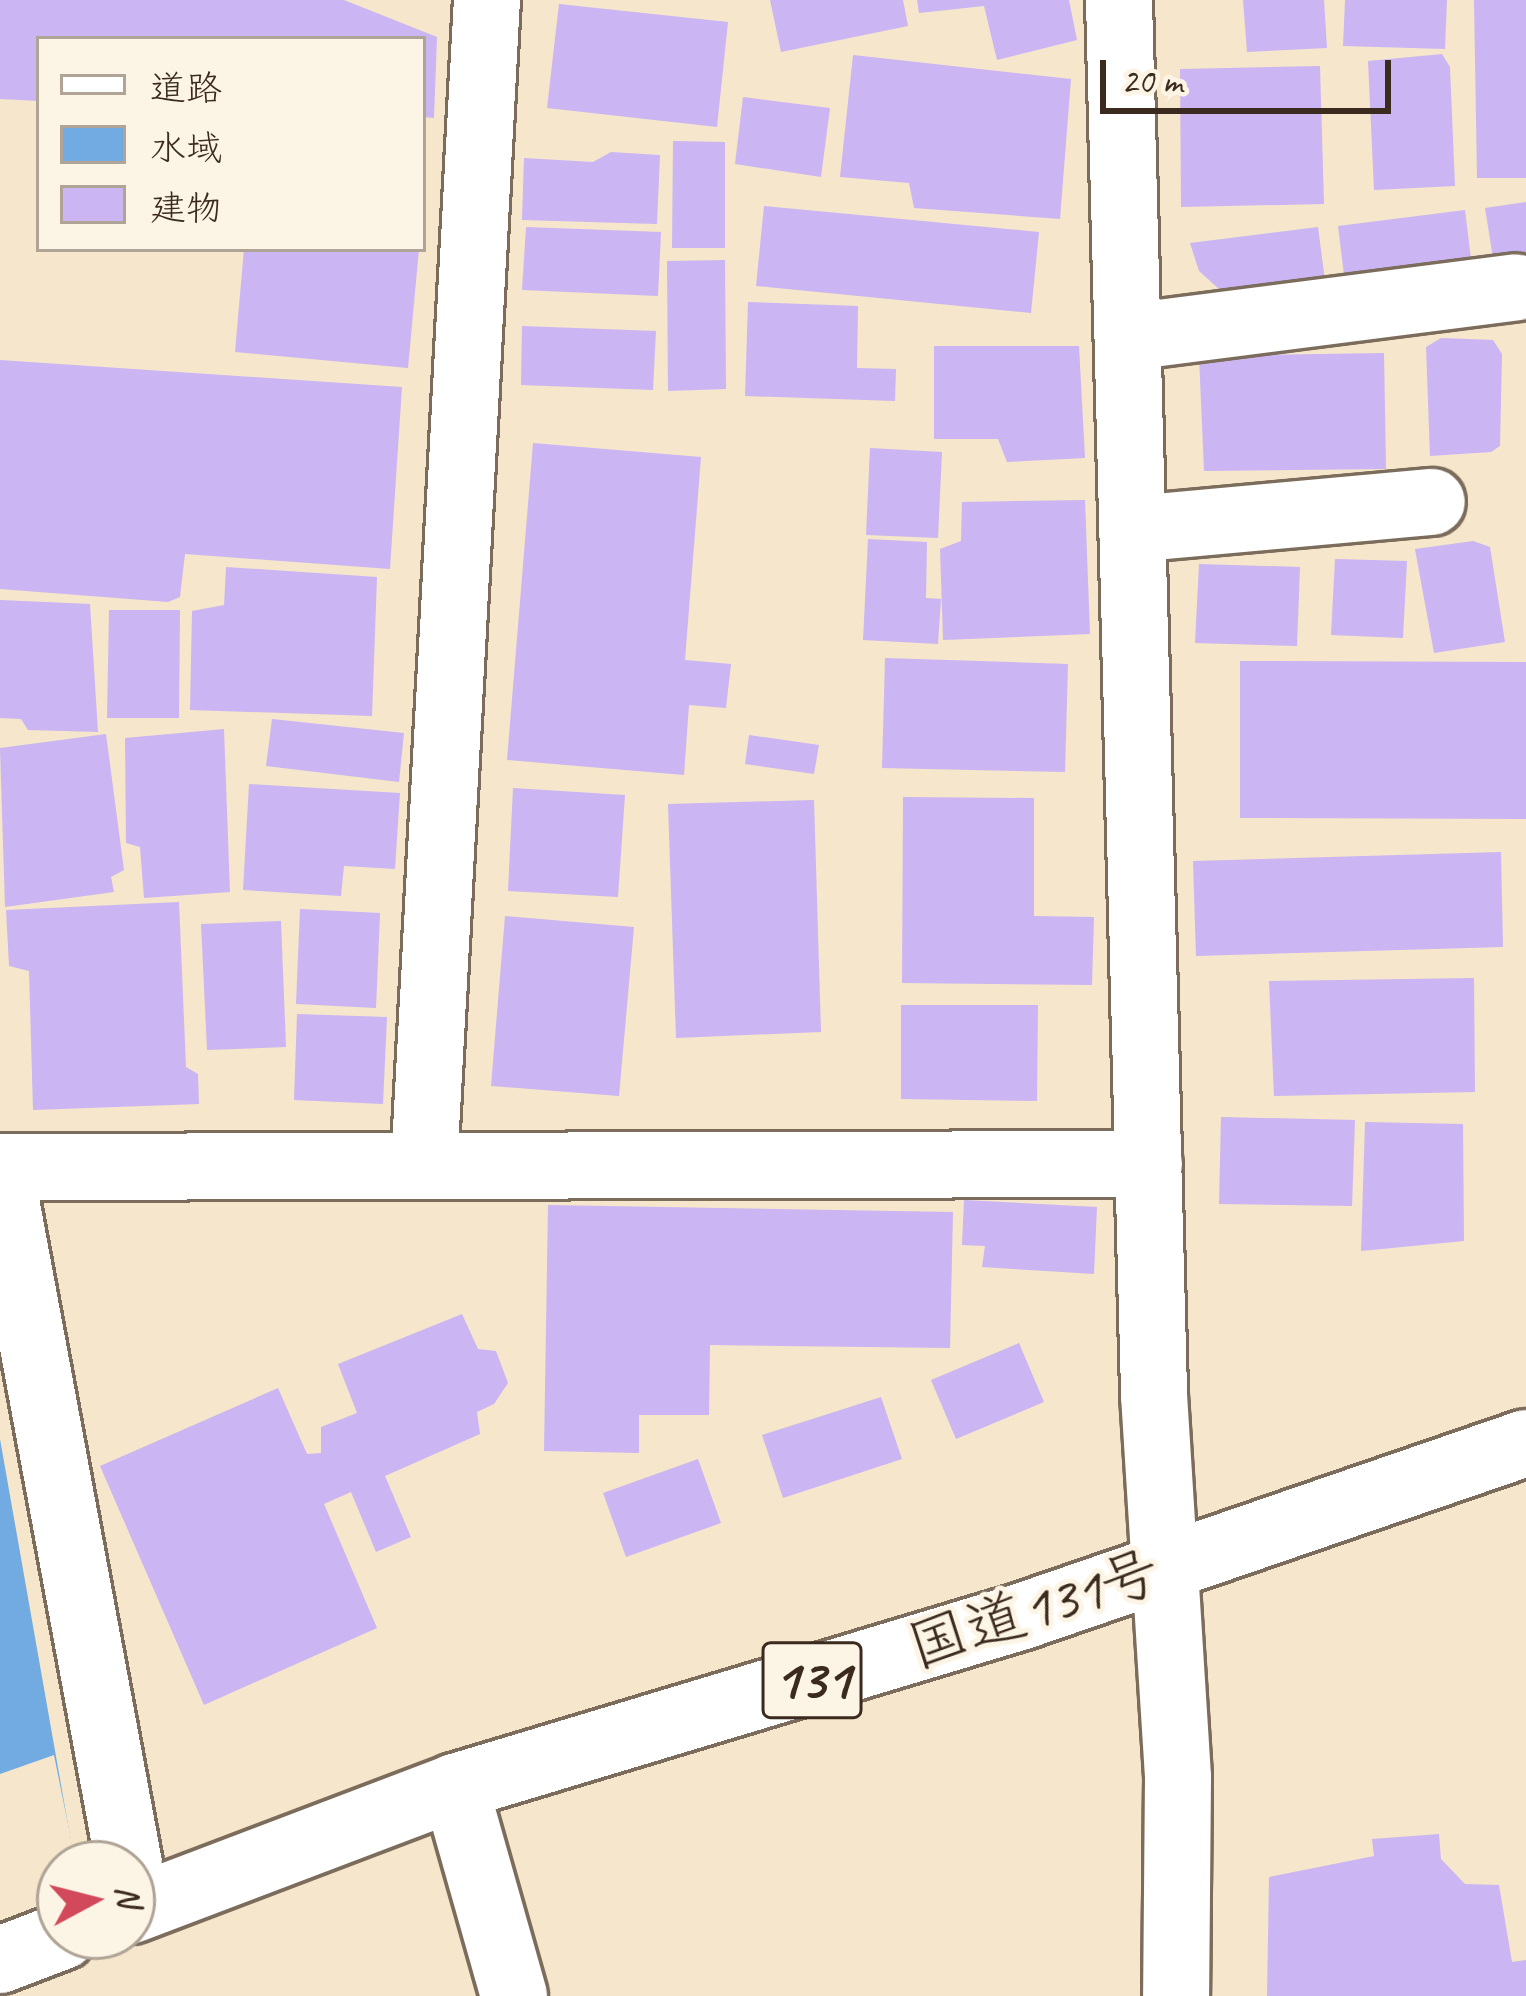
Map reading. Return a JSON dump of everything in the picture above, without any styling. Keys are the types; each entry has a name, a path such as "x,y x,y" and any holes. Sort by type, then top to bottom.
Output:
{"main road":[{"path":"424,1166 487,0"},
{"path":"1118,0 1149,1164 1178,1778 1176,1996"},
{"path":"1129,337 1516,286"},
{"path":"1132,529 1432,502"},
{"path":"124,1840 0,1168 1149,1164"},
{"name":"国道131号","path":"156,1884 1167,1567 1526,1443"},
{"path":"455,1787 514,1996"},
{"path":"0,1960 36,1946"}],"water":[{"path":"0,1439 71,1840 36,1840 36,1917 0,1996"}],"pier":[{"path":"54,1755 71,1840 36,1840 36,1960 94,1960 101,1996 0,1996 0,1774"}],"building":[{"path":"0,0 344,0 437,37 434,118 426,117 426,36 36,36 36,101 0,99"},
{"path":"770,0 903,0 908,26 781,52"},
{"path":"917,0 1069,0 1077,40 997,60 984,6 919,13"},
{"path":"1243,0 1324,0 1327,48 1247,52"},
{"path":"1345,0 1447,0 1445,49 1343,46"},
{"path":"1474,0 1526,0 1526,178 1477,178"},
{"path":"559,4 728,22 717,127 547,108"},
{"path":"1442,54 1450,67 1455,186 1374,190 1368,61"},
{"path":"853,55 1071,79 1060,219 914,208 909,183 840,177"},
{"path":"1320,66 1324,204 1181,207 1180,69"},
{"path":"743,97 830,108 821,177 735,164"},
{"path":"673,141 725,142 725,248 672,248"},
{"path":"611,152 660,155 657,224 522,220 524,158 593,162"},
{"path":"1526,202 1526,253 1493,258 1485,208"},
{"path":"764,206 1039,232 1031,313 756,286"},
{"path":"1465,210 1471,259 1344,275 1338,226"},
{"path":"526,227 661,232 658,296 522,290"},
{"path":"1318,227 1325,281 1219,289 1199,271 1190,243"},
{"path":"244,252 419,252 408,368 235,352"},
{"path":"725,260 726,389 668,391 667,261"},
{"path":"748,302 858,306 857,368 896,369 895,401 745,396"},
{"path":"522,326 656,331 653,390 521,385"},
{"path":"1441,338 1493,340 1502,354 1500,446 1491,452 1430,456 1426,347"},
{"path":"934,346 1079,346 1085,458 1007,462 998,439 934,439"},
{"path":"1384,353 1386,469 1204,471 1199,356"},
{"path":"0,360 402,387 390,569 185,554 180,597 168,602 0,589"},
{"path":"533,443 701,457 685,660 731,664 726,708 689,705 684,775 507,760"},
{"path":"870,448 942,452 938,538 866,535"},
{"path":"1085,500 1090,634 943,640 940,549 961,541 962,502"},
{"path":"868,539 927,542 926,598 941,599 938,644 863,640"},
{"path":"1473,541 1490,547 1505,642 1434,653 1415,549"},
{"path":"1335,559 1407,561 1403,638 1331,635"},
{"path":"1199,564 1300,567 1297,646 1195,643"},
{"path":"226,567 377,577 372,716 190,710 192,611 224,605"},
{"path":"0,600 90,604 98,732 28,730 21,719 0,718"},
{"path":"109,610 180,610 179,718 107,718"},
{"path":"885,658 1068,664 1065,772 882,768"},
{"path":"1240,661 1526,662 1526,819 1240,818"},
{"path":"272,719 404,733 399,782 266,766"},
{"path":"224,729 230,892 144,898 140,847 126,843 125,738"},
{"path":"106,734 124,870 111,877 114,892 5,907 0,748"},
{"path":"749,735 819,745 814,774 745,764"},
{"path":"249,784 400,793 395,869 344,866 341,896 243,890"},
{"path":"513,788 625,795 618,897 508,891"},
{"path":"903,797 1034,798 1034,916 1094,917 1092,985 902,983"},
{"path":"814,800 821,1032 676,1038 668,804"},
{"path":"1501,852 1503,947 1196,956 1193,861"},
{"path":"179,902 186,1067 198,1074 199,1104 33,1110 29,971 9,966 6,910"},
{"path":"300,909 380,913 376,1008 296,1004"},
{"path":"505,916 634,927 619,1096 491,1086"},
{"path":"281,921 286,1047 207,1050 201,924"},
{"path":"1474,978 1475,1092 1274,1096 1269,981"},
{"path":"901,1005 1038,1005 1037,1101 901,1099"},
{"path":"297,1014 387,1017 383,1104 294,1100"},
{"path":"1221,1117 1355,1120 1352,1206 1219,1204"},
{"path":"1365,1122 1463,1124 1464,1241 1361,1251"},
{"path":"964,1200 1097,1207 1094,1274 982,1267 985,1246 962,1245"},
{"path":"548,1205 953,1212 950,1348 710,1345 709,1415 639,1415 639,1453 544,1451"},
{"path":"462,1314 478,1349 496,1351 508,1383 494,1404 477,1412 480,1434 385,1476 411,1537 376,1552 351,1492 324,1504 377,1628 204,1705 100,1466 278,1388 307,1454 321,1453 321,1427 357,1413 338,1364"},
{"path":"1019,1343 1044,1402 956,1439 931,1380"},
{"path":"881,1397 902,1459 783,1498 762,1435"},
{"path":"698,1459 721,1523 626,1557 603,1493"},
{"path":"1439,1834 1441,1859 1465,1884 1499,1885 1512,1962 1526,1960 1526,1996 1267,1996 1269,1877 1374,1856 1372,1839"}]}
